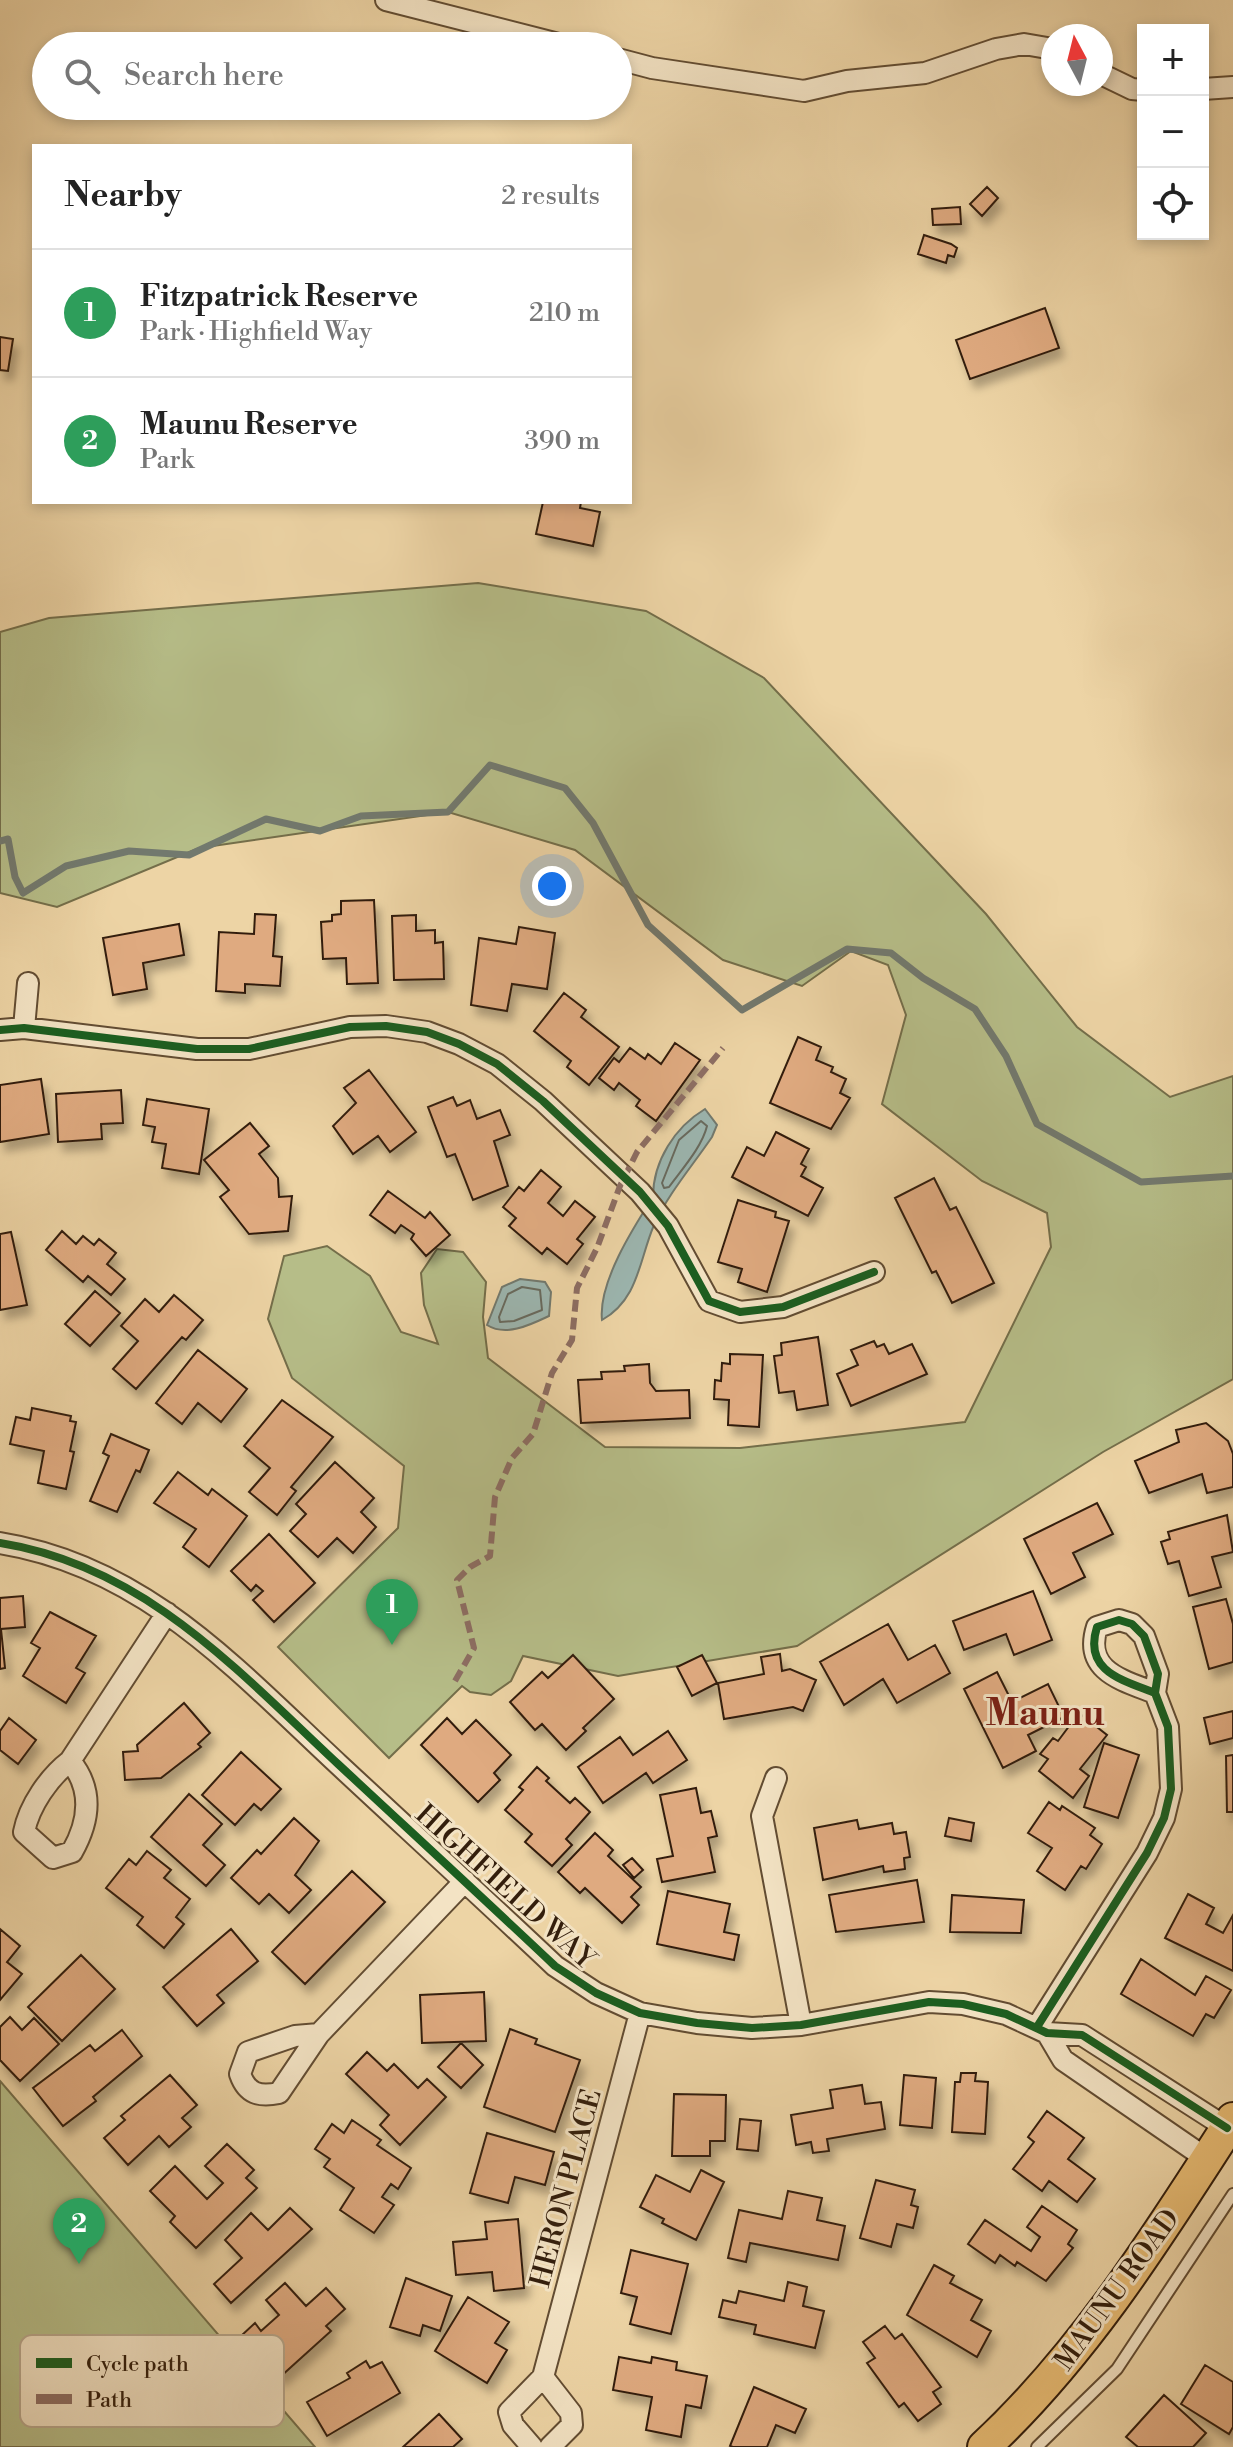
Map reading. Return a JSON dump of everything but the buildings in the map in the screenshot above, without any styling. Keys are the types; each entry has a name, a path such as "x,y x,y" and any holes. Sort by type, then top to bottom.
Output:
{"main road":[{"name":"MAUNU ROAD","path":"984,2447 1064,2363 1148,2250 1230,2124"}],"street":[{"path":"386,0 511,32"},
{"path":"632,63 804,91 847,81 925,73 996,49 1024,44 1041,47"},
{"path":"1113,80 1137,89"},
{"path":"1209,89 1233,87"},
{"path":"24,1028 28,983"},
{"path":"0,1030 24,1028 197,1049 249,1049 350,1027 386,1026 427,1032 497,1064 644,1197 668,1226 709,1301 740,1312 783,1307 874,1272"},
{"name":"HIGHFIELD WAY","path":"0,1543 78,1562 124,1584 203,1638 555,1966 596,1993 640,2013 738,2027 801,2025 929,2002 963,2004 1006,2014 1042,2030 1082,2035 1230,2124"},
{"path":"70,1761 167,1613"},
{"path":"1155,1693 1168,1727 1172,1755 1171,1789 1164,1818 1147,1853 1042,2030 1063,2060 1207,2159"},
{"path":"776,1778 762,1816 801,2025"},
{"path":"319,2034 465,1881"},
{"name":"HERON PLACE","path":"532,2447 513,2425 509,2412 543,2377 640,2013"},
{"path":"543,2377 571,2413 572,2425 550,2447"}],"lane":[{"path":"1037,2447 1117,2369 1233,2194"}],"green space":[{"path":"478,583 646,611 764,678 986,914 1077,1027 1170,1097 1233,1076 1233,1379 1103,1452 797,1646 618,1676 523,1656 511,1681 491,1695 470,1692 462,1686 389,1758 278,1647 398,1528 404,1466 292,1378 268,1319 284,1256 327,1246 370,1276 401,1332 438,1344 424,1305 421,1273 437,1249 463,1252 486,1282 483,1317 488,1358 605,1447 740,1448 965,1422 1051,1247 1047,1213 982,1181 882,1104 906,1015 888,965 851,951 802,986 723,960 575,850 448,812 199,848 57,907 0,893 0,632 49,618"},
{"path":"0,2081 219,2335 20,2335 20,2427 284,2427 284,2411 315,2447 0,2447"}],"water":[{"path":"705,1109 717,1125 712,1137 660,1213 631,1290 624,1301 602,1320 602,1305 611,1273 653,1197 662,1158 675,1135"},
{"path":"520,1279 545,1282 551,1292 549,1316 510,1330 487,1325 502,1287"}],"waterway":[{"path":"0,841 8,839 15,877 23,893 66,866 129,851 189,855 266,819 320,831 361,816 448,812 490,765 565,788 593,823 648,925 742,1010 847,949 891,953 923,978 975,1009 1006,1056 1037,1124 1141,1182 1233,1176"}],"marked path":[{"path":"455,1681 474,1648 457,1580 470,1567 490,1556 495,1497 512,1458 533,1434 552,1373 572,1340 577,1288 597,1248 620,1186 637,1152 723,1048"}],"cycle path":[{"path":"0,1030 24,1028 197,1049 249,1049 350,1027 386,1026 427,1032 497,1064 543,1101 640,1192 668,1226 709,1301 740,1312 783,1307 874,1272"},
{"path":"0,1543 52,1555 99,1574 185,1626 224,1658 555,1966 596,1993 640,2013 752,2028 801,2025 929,2002 963,2004 1006,2014 1047,2033 1082,2035 1227,2128"},
{"path":"1037,2027 1147,1853 1164,1818 1171,1789 1168,1727 1155,1693 1158,1674 1144,1636 1132,1624 1119,1620 1097,1627 1094,1642 1100,1664 1118,1678 1155,1693"}],"place":[{"name":"Fitzpatrick Reserve","path":"392,1645"},
{"name":"Maunu Reserve","path":"79,2264"}],"district":[{"name":"Maunu","path":"1045,1712"}]}
